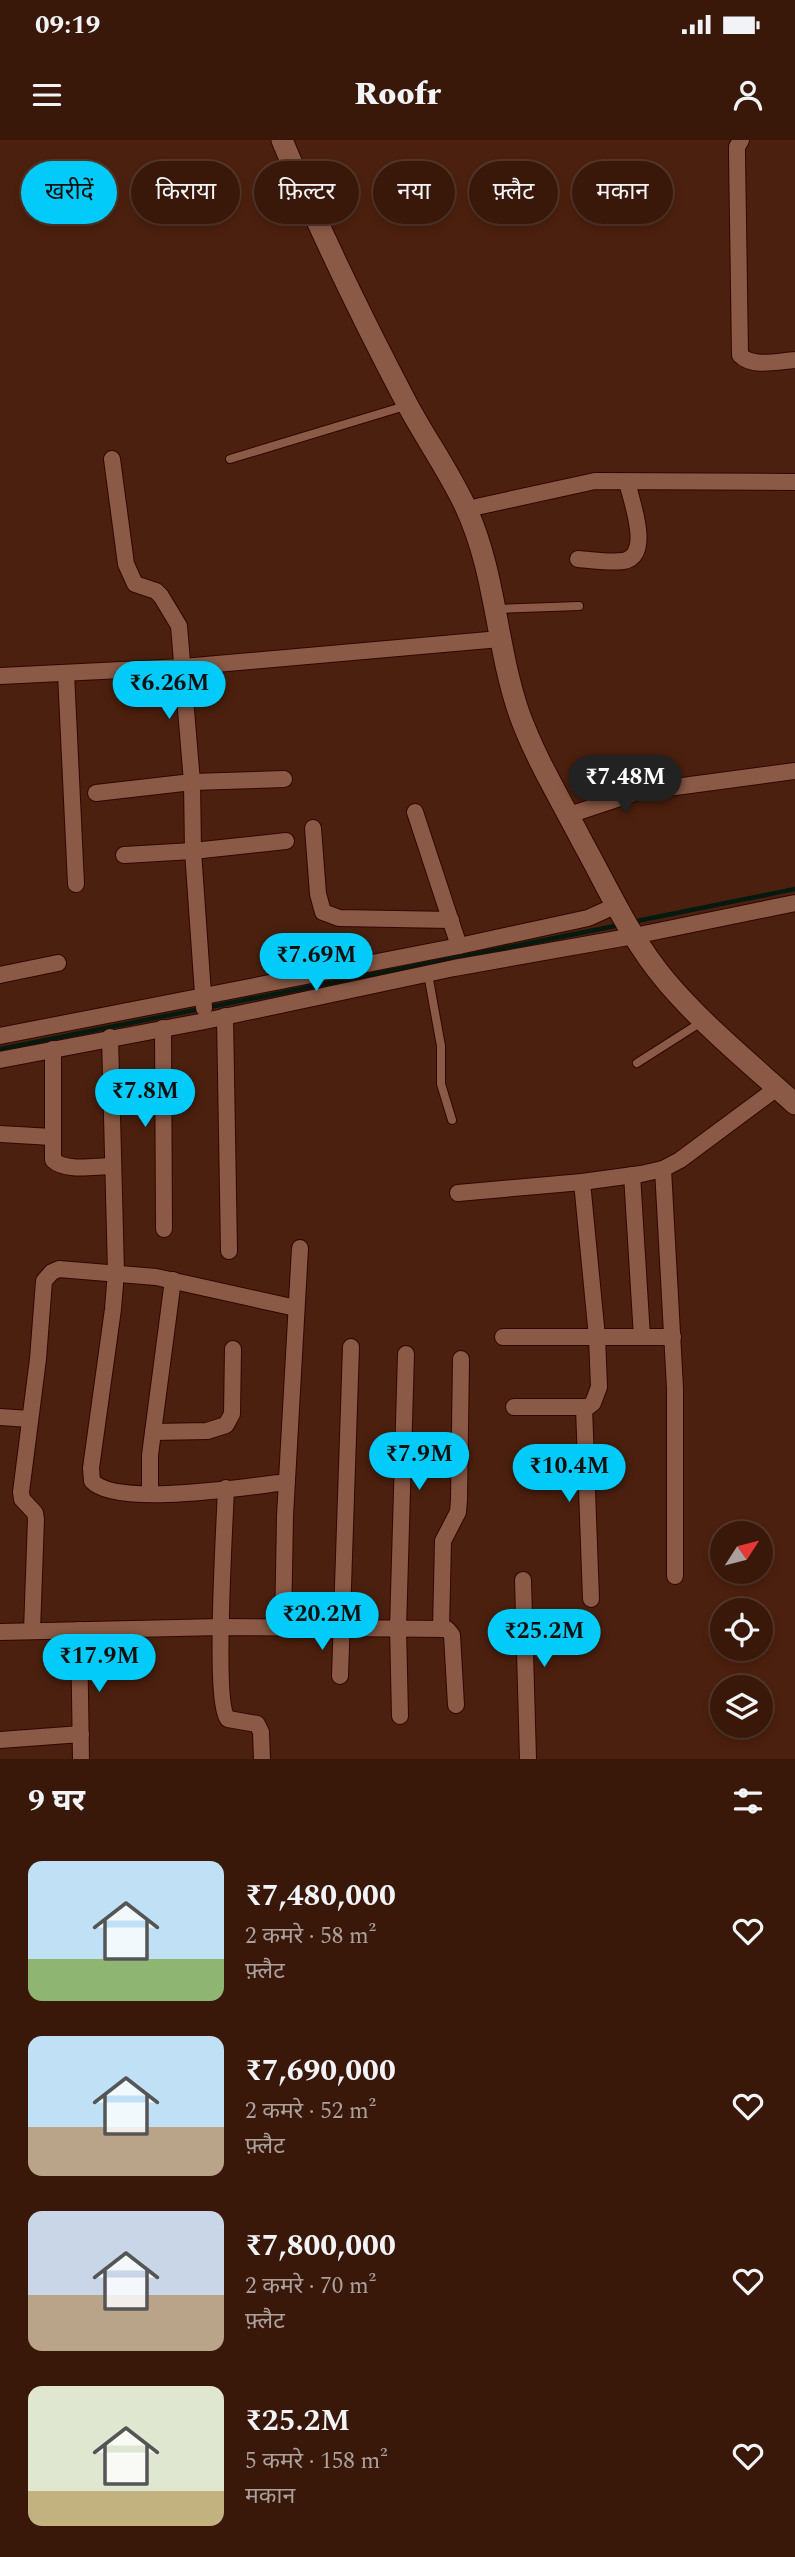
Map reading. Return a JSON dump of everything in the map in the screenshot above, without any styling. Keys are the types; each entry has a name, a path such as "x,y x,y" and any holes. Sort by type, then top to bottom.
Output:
{"street":[{"path":"282,140 342,276 408,405 467,509 478,537 500,639 523,722 536,753 625,920 666,981 703,1021 795,1104"},
{"path":"741,140 737,147 740,355 744,360 755,362 795,360"},
{"path":"112,459 126,564 130,576 135,584 156,591 175,615 179,626 204,1009"},
{"path":"467,509 595,481 795,482"},
{"path":"578,559 624,561 638,552 638,533 627,482"},
{"path":"0,676 183,667 500,639"},
{"path":"66,673 76,884"},
{"path":"569,815 645,790 795,771"},
{"path":"96,793 191,782 284,779"},
{"path":"415,812 459,946"},
{"path":"313,828 318,894 323,912 339,918 451,920"},
{"path":"124,855 286,841"},
{"path":"0,1036 204,1009 459,946 587,918 625,920 795,903"},
{"path":"0,1060 163,1028 204,1009 225,1016 428,974 625,920"},
{"path":"0,975 58,963"},
{"path":"225,1016 229,1251"},
{"path":"163,1028 164,1229"},
{"path":"110,1037 111,1166 116,1272 90,1476 96,1486 104,1490 150,1494 287,1482"},
{"path":"52,1049 53,1160 58,1164 111,1166"},
{"path":"458,1194 582,1182 663,1169 689,1154 777,1088"},
{"path":"0,1134 52,1137"},
{"path":"663,1169 673,1337 675,1576"},
{"path":"632,1175 642,1337"},
{"path":"514,1407 584,1408 593,1403 597,1396 597,1337 582,1182"},
{"path":"283,1628 287,1482 300,1248"},
{"path":"32,1631 36,1519 35,1513 22,1499 21,1492 44,1281 59,1269 116,1272 173,1280 296,1308"},
{"path":"150,1494 150,1455 173,1280"},
{"path":"503,1337 673,1337"},
{"path":"340,1676 351,1347"},
{"path":"153,1433 206,1431 226,1425 232,1414 233,1349"},
{"path":"400,1716 398,1628 406,1354"},
{"path":"441,1629 443,1541 458,1512 459,1499 461,1359"},
{"path":"584,1408 591,1599"},
{"path":"0,1417 30,1419"},
{"path":"226,1489 221,1627 223,1713 228,1719 257,1724 261,1732 262,1759"},
{"path":"523,1580 528,1759"},
{"path":"0,1632 221,1627 449,1630 452,1635 456,1705"},
{"path":"79,1630 81,1759"},
{"path":"0,1740 81,1734"}],"lane":[{"path":"230,459 408,405"},
{"path":"494,609 579,606"},
{"path":"428,974 440,1046 441,1084 452,1120"},
{"path":"637,1063 703,1021"}],"waterway":[{"path":"632,922 795,889"},
{"path":"0,1049 620,925"}]}
